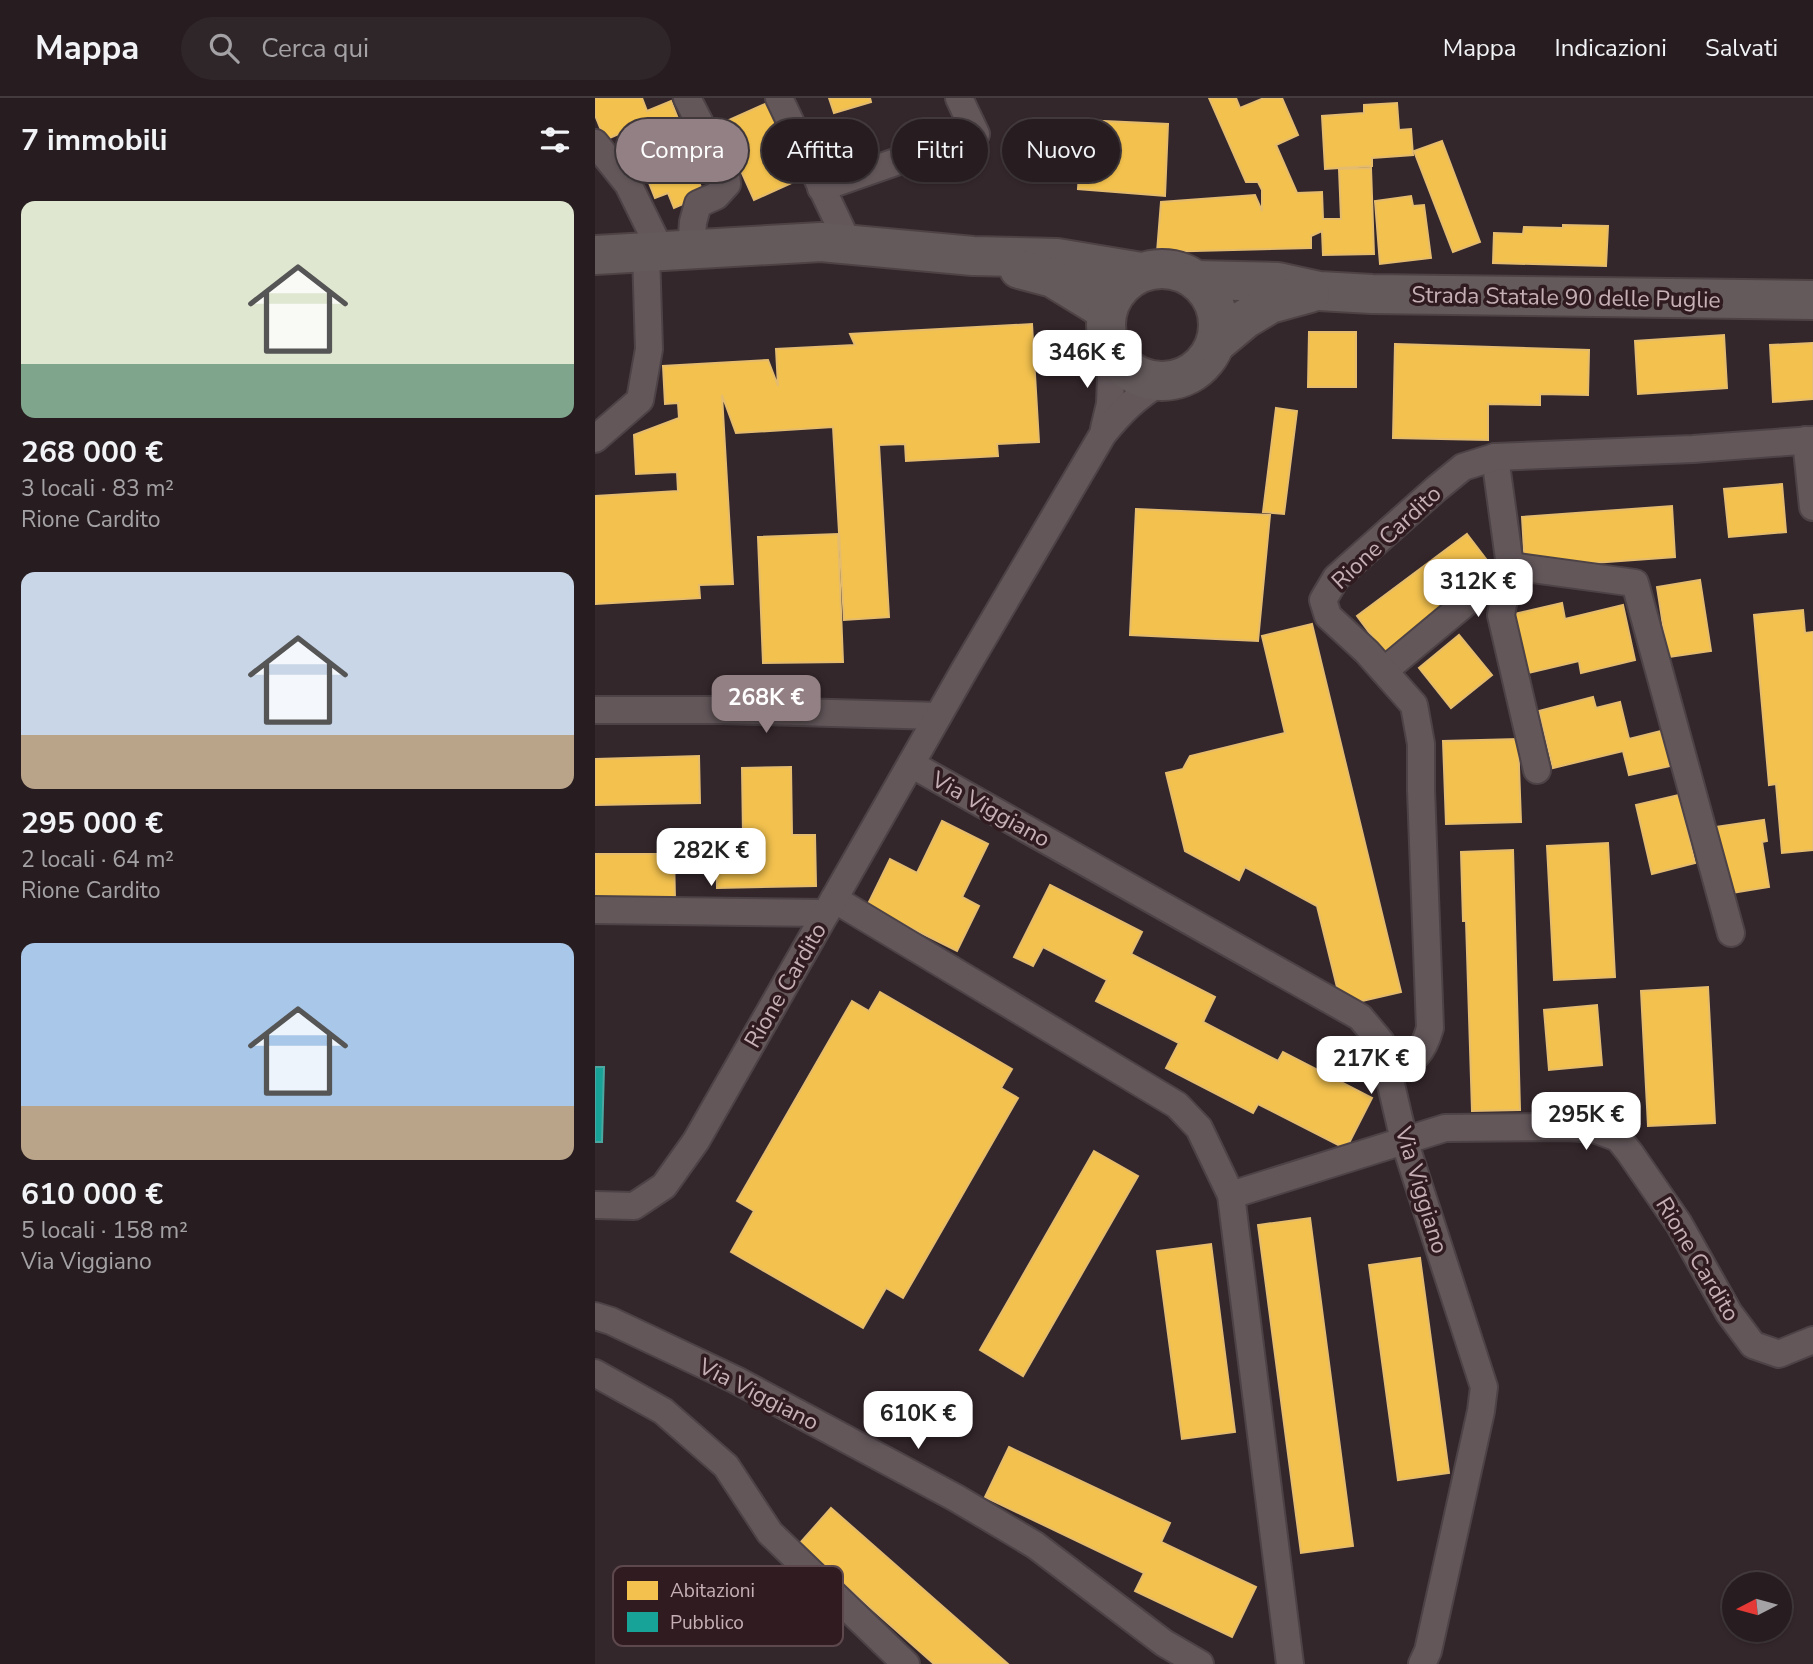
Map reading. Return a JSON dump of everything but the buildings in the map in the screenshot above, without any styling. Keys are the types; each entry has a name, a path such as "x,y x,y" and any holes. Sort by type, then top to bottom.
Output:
{"main road":[{"name":"Strada Statale 90 delle Puglie","path":"595,255 821,242 973,257 1057,258 1141,272 1160,269 1179,271 1196,280 1278,282 1319,291 1423,295 1813,300"},
{"name":"Strada Statale 90 delle Puglie","path":"973,257 1053,278 1107,311"},
{"path":"1141,272 1126,281 1114,295 1107,311 1106,331 1112,351 1121,364 1146,379 1161,382"},
{"path":"1196,280 1208,293 1216,309 1218,326 1215,344"},
{"name":"Strada Statale 90 delle Puglie","path":"1161,382 1179,379 1194,371 1207,359 1215,344 1245,319 1270,304 1319,291"}],"street":[{"path":"595,439 640,400 666,251 693,222 698,204 716,196 727,184 726,174 687,98"},
{"path":"779,98 849,245"},
{"path":"821,188 976,134 959,98"},
{"path":"595,143 628,184 666,251"},
{"name":"Rione Cardito","path":"1103,434 1110,404 1112,351"},
{"name":"Rione Cardito","path":"595,1205 634,1206 664,1186 697,1141 911,764 1103,434 1131,401 1161,382"},
{"path":"1809,440 1813,507"},
{"name":"Rione Cardito","path":"1389,1072 1416,1058 1425,1046 1430,1028 1420,790 1421,744 1414,705 1367,652 1328,616 1323,600 1329,588 1336,578 1436,489 1464,467 1495,457 1693,449 1809,440"},
{"path":"1495,457 1510,566 1501,615 1537,770"},
{"path":"1384,671 1510,566 1635,583 1731,933"},
{"path":"595,710 722,710 939,716"},
{"name":"Via Viggiano","path":"911,764 1360,1017 1381,1042 1404,1140 1484,1387 1428,1651 1422,1664"},
{"path":"595,910 830,906 1177,1105 1199,1128 1231,1195 1290,1664"},
{"name":"Rione Cardito","path":"1231,1195 1445,1128 1569,1126 1594,1129 1618,1138 1679,1224 1729,1313 1753,1345 1779,1354 1813,1340"},
{"name":"Via Viggiano","path":"595,1316 736,1380 955,1498 1035,1545 1168,1653 1200,1664"},
{"path":"595,1373 663,1411 726,1466 770,1533 805,1566"},
{"path":"843,1603 907,1664"}]}
